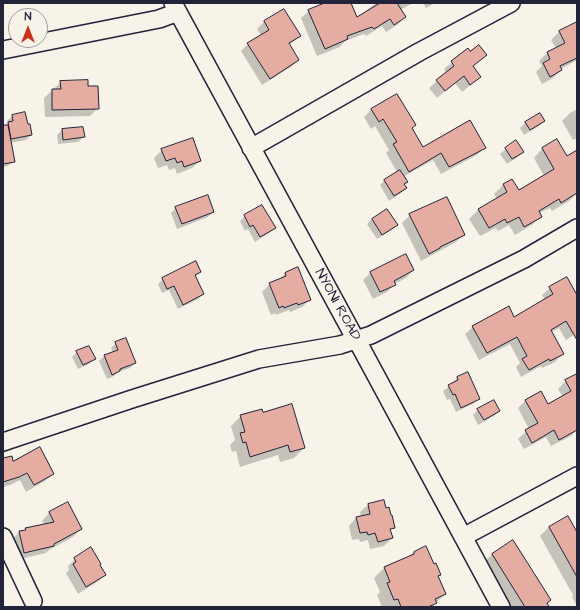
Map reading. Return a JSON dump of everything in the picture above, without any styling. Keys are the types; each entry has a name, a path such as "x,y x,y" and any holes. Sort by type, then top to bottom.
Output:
{"street":[{"path":"251,148 419,52 511,3"},
{"path":"3,50 159,19 175,8"},
{"name":"NYONI ROAD","path":"175,8 501,607"},
{"path":"3,442 259,359 340,345 371,335 524,259 577,228"},
{"path":"463,537 577,476"},
{"path":"3,537 33,601"}],"building":[{"path":"325,3 351,3 357,17 380,3 397,3 406,17 394,25 390,19 374,29 372,27 347,36 348,39 325,49 308,10"},
{"path":"284,9 301,36 289,43 299,60 270,79 247,43 269,30 264,21"},
{"path":"577,22 577,58 560,66 562,70 550,77 543,63 550,59 547,52 565,43 559,31"},
{"path":"479,45 487,55 473,66 481,77 470,85 464,76 445,91 436,80 454,66 451,61 468,48 470,51"},
{"path":"88,80 88,86 98,86 99,109 52,110 52,89 61,89 60,81"},
{"path":"397,94 416,125 412,128 423,147 470,120 486,148 449,167 441,153 409,172 393,144 397,142 383,119 379,122 371,109"},
{"path":"25,112 28,124 30,124 32,135 11,139 8,122 13,121 12,115"},
{"path":"540,113 545,121 530,130 525,122"},
{"path":"3,125 8,125 15,162 3,164"},
{"path":"83,127 85,137 63,140 62,129"},
{"path":"193,138 201,161 184,167 182,161 177,163 175,158 166,161 161,149"},
{"path":"557,139 567,156 577,150 577,193 561,203 559,199 539,211 542,217 524,227 519,217 507,223 505,219 489,228 478,209 507,192 503,184 512,179 519,190 554,169 542,148"},
{"path":"516,140 524,152 512,159 505,148"},
{"path":"400,170 408,182 404,184 407,188 394,196 384,180"},
{"path":"208,195 214,212 182,224 175,207"},
{"path":"447,197 465,235 429,254 409,214"},
{"path":"262,205 276,228 260,237 253,225 250,227 244,215"},
{"path":"387,209 398,225 382,235 372,219"},
{"path":"406,254 414,270 394,281 396,285 380,292 370,272"},
{"path":"196,261 201,272 195,275 204,294 183,305 174,286 167,289 162,278"},
{"path":"298,267 311,300 298,305 297,303 284,308 283,306 279,308 269,283 286,276 285,273"},
{"path":"567,277 577,295 577,340 566,321 551,330 564,354 550,361 549,359 529,370 522,359 527,356 517,337 487,353 472,326 509,306 514,317 553,294 549,287"},
{"path":"126,338 136,363 120,369 120,371 112,375 104,355 118,350 115,342"},
{"path":"89,346 96,359 83,365 76,351"},
{"path":"468,372 480,399 461,408 455,394 453,395 448,385 458,380 457,377"},
{"path":"577,374 577,430 559,440 554,430 532,443 525,430 538,423 525,400 541,391 548,404 571,391 565,380"},
{"path":"494,400 500,411 484,420 477,409"},
{"path":"292,404 305,448 290,452 288,445 250,457 246,442 243,443 240,433 245,432 240,415 262,409 263,412"},
{"path":"40,447 54,474 34,485 27,473 3,482 3,458 12,456 13,461"},
{"path":"384,500 386,508 389,507 395,528 390,529 393,538 378,542 375,533 368,535 367,532 360,533 356,517 370,514 368,504"},
{"path":"68,502 82,529 54,544 54,546 24,553 19,531 26,530 25,528 54,522 49,512"},
{"path":"568,516 577,532 577,577 549,527"},
{"path":"513,540 551,600 547,603 549,607 525,607 492,554"},
{"path":"426,546 441,575 438,576 446,594 435,599 437,603 428,607 401,607 398,599 394,600 387,583 390,582 384,567 414,554 414,552"},
{"path":"91,547 106,575 86,587 73,564 76,562 74,558"}]}
